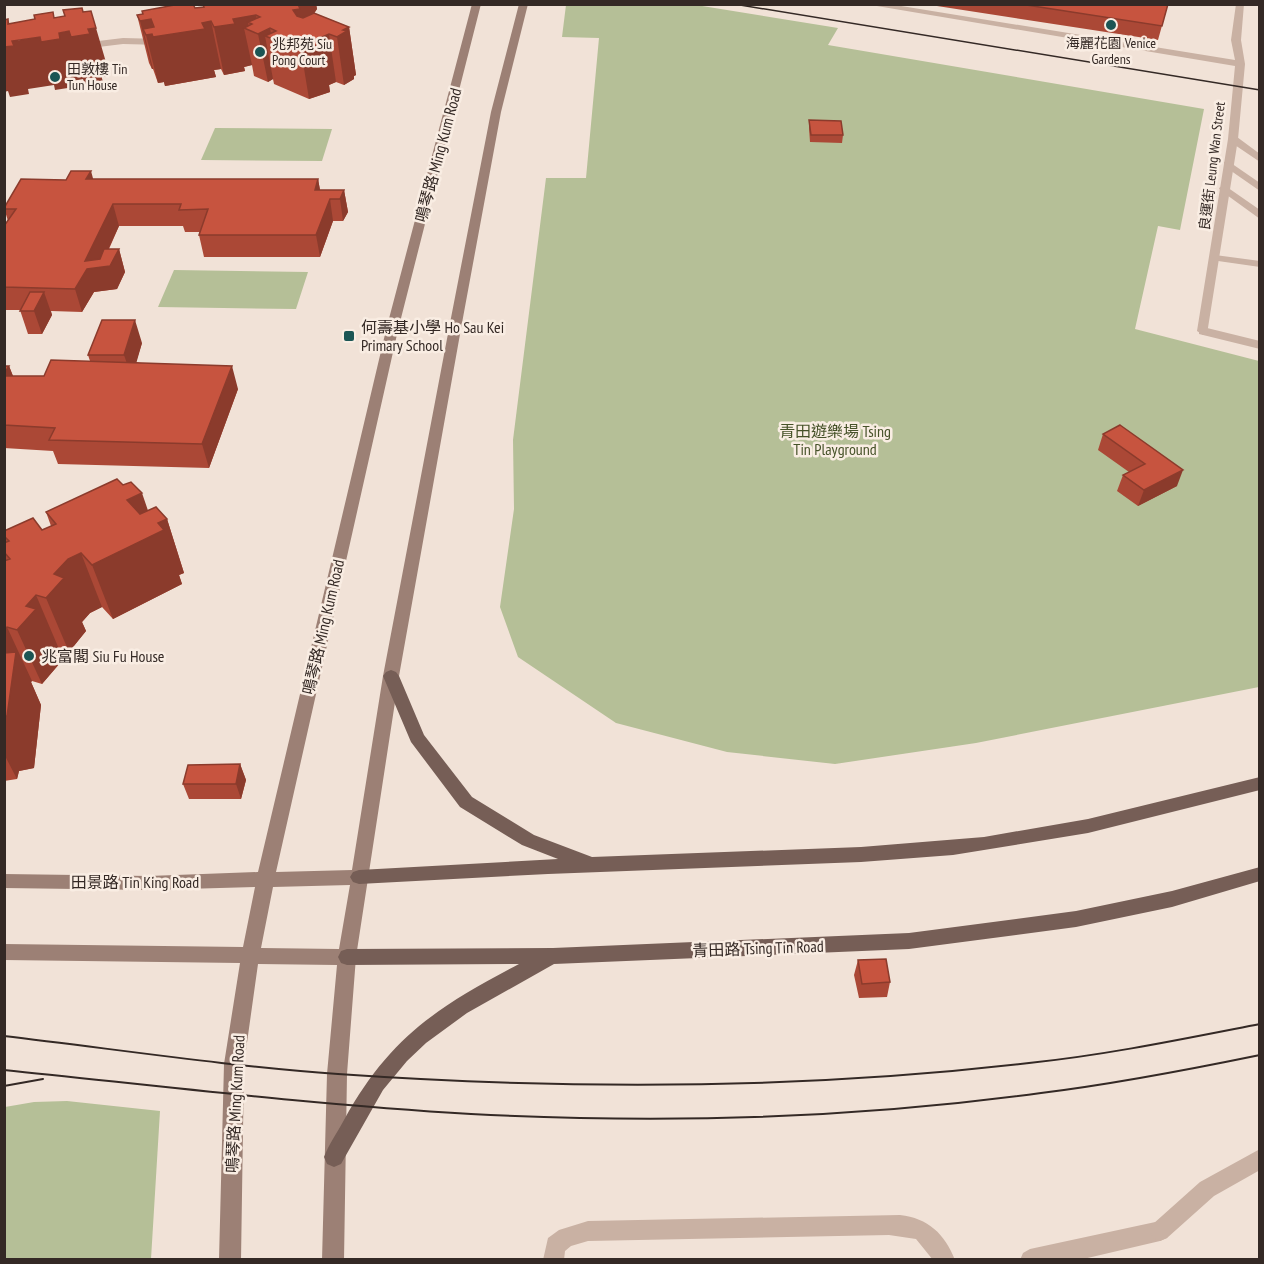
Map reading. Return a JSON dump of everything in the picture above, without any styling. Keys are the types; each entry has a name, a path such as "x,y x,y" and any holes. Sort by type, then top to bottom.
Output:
{"main road":[{"name":"鳴琴路 Ming Kum Road","path":"230,1260 234,1074 250,956 265,881 392,330 477,4"},
{"path":"333,1260 337,1074 347,957 359,877 391,676 496,112 524,4"},
{"path":"391,676 417,738 466,802 528,840 594,864"},
{"path":"265,881 505,867 885,853 983,844 1078,829 1170,808 1260,783"},
{"name":"青田路 Tsing Tin Road","path":"250,956 553,956 909,941 1076,919 1172,899 1260,874"},
{"name":"田景路 Tin King Road","path":"4,881 149,884 265,881"},
{"path":"4,951 250,956"},
{"path":"334,1156 381,1076 433,1023 470,999 553,956"}],"street":[{"path":"869,4 1240,64"},
{"name":"良運街 Leung Wan Street","path":"1240,4 1236,40 1240,64 1233,139 1203,331 1260,345"},
{"path":"70,48 123,40 168,42"},
{"path":"1233,139 1260,159"},
{"path":"1228,164 1260,188"},
{"path":"1224,188 1260,216"},
{"path":"1215,258 1260,264"},
{"path":"1030,1260 1160,1231 1206,1189 1260,1159"},
{"path":"553,1260 555,1245 566,1237 588,1231 910,1225 924,1232 945,1260"}],"green space":[{"name":"青田遊樂場 Tsing Tin Playground","path":"566,5 696,5 838,28 828,45 1204,109 1180,230 1158,226 1135,329 1259,361 1259,687 976,743 835,764 727,752 616,723 518,657 500,607 514,509 513,440 546,178 586,178 599,38 562,37"},
{"path":"215,128 332,129 322,161 201,160"},
{"path":"174,270 308,272 296,309 158,307"},
{"path":"67,1101 160,1111 151,1259 5,1259 5,1107 34,1102"}],"building":[{"path":"193,4 195,8 204,7 203,4 298,4 300,9 293,10 297,16 303,18 314,13 349,27 337,37 329,34 315,40 323,43 301,50 265,36 276,31 270,28 258,34 244,28 252,24 248,22 260,17 256,15 233,19 235,24 214,27 211,21 202,23 205,29 153,37 152,34 146,35 143,29 154,27 151,19 140,21 137,15 143,14 142,11"},
{"path":"1020,4 1168,4 1162,26"},
{"path":"82,8 83,12 91,11 96,28 88,29 90,34 71,37 69,31 59,33 60,39 41,42 40,37 12,41 14,46 4,47 4,20 8,19 8,24 35,19 34,15 53,12 54,18 65,16 63,10"},
{"path":"809,120 841,121 843,135 811,135"},
{"path":"71,171 91,171 86,179 318,179 315,190 344,190 340,199 330,199 316,235 199,235 208,209 179,210 181,204 113,204 85,261 100,259 104,249 119,249 110,266 87,269 75,289 4,287 4,226 16,209 4,208 21,179 66,180"},
{"path":"30,292 44,292 34,311 20,311"},
{"path":"102,320 135,320 124,355 88,355"},
{"path":"51,360 232,366 202,444 49,440 55,428 4,425 4,376 44,376"},
{"path":"1120,425 1183,470 1144,490 1123,475 1145,464 1103,434"},
{"path":"117,479 123,485 131,482 142,493 127,500 140,514 156,507 167,519 158,523 164,530 92,565 81,553 68,559 54,574 64,578 46,598 36,595 26,606 36,609 17,630 7,627 4,630 4,561 10,559 4,552 4,543 9,541 4,536 4,531 33,518 42,530 56,524 46,512"},
{"path":"16,652 7,716 4,716 4,653"},
{"path":"240,764 236,784 183,784 188,765"},
{"path":"886,959 890,982 862,984 858,960"}],"tram line":[{"path":"734,4 1260,90"},
{"path":"4,1036 296,1071 511,1083 684,1085 856,1078 1058,1060 1260,1024"},
{"path":"4,1070 354,1106 542,1117 685,1119 828,1114 970,1102 1124,1081 1260,1055"},
{"path":"4,1086 43,1079"}],"place":[{"name":"海麗花園 Venice Gardens","path":"1111,25"},
{"name":"兆邦苑 Siu Pong Court","path":"260,52"},
{"name":"田敦樓 Tin Tun House","path":"55,77"},
{"name":"何壽基小學 Ho Sau Kei Primary School","path":"349,336"},
{"name":"兆富閣 Siu Fu House","path":"29,656"}]}
